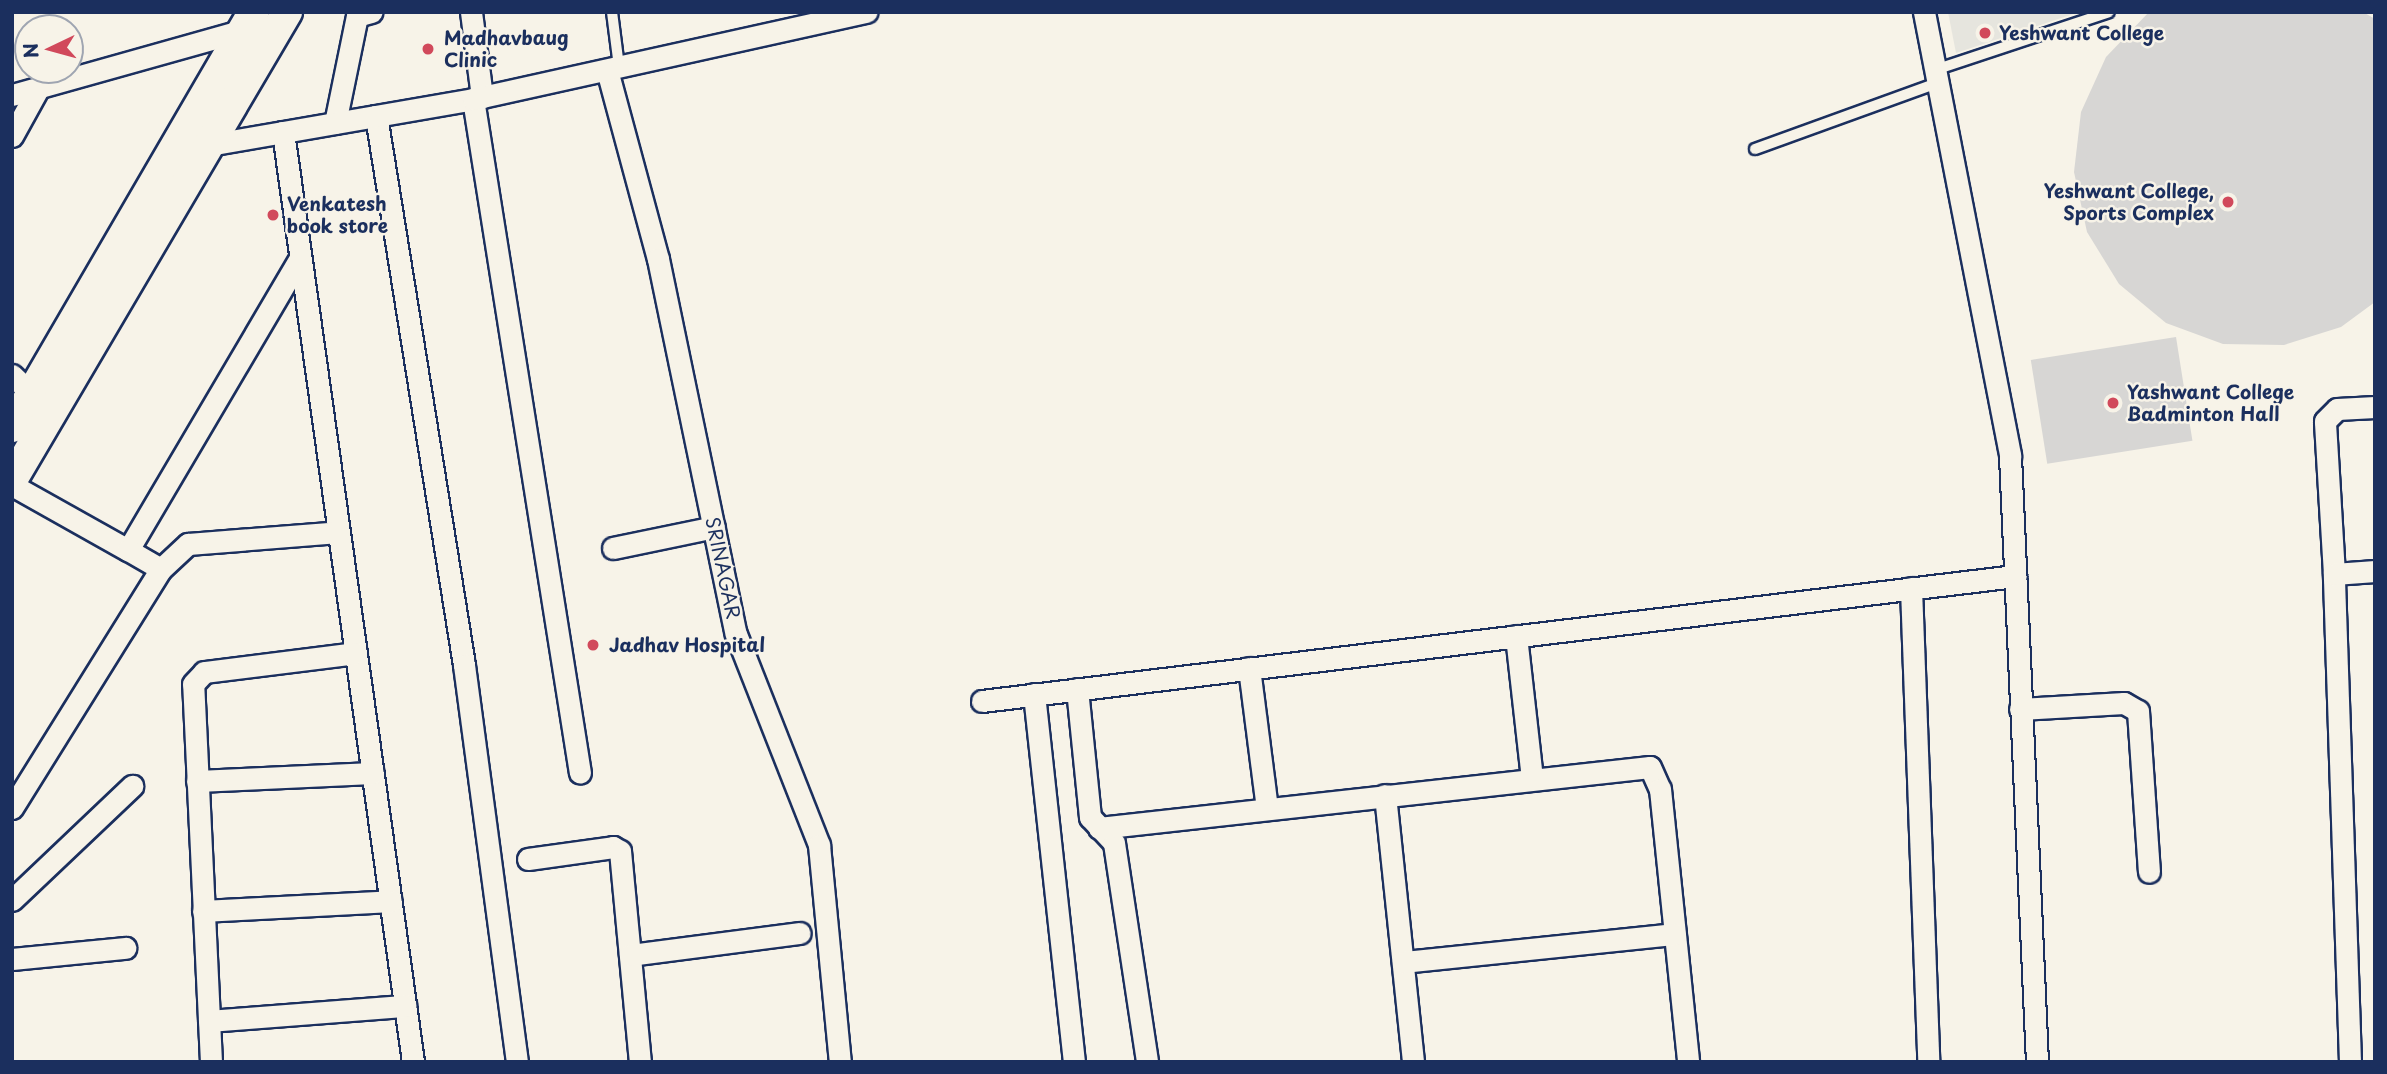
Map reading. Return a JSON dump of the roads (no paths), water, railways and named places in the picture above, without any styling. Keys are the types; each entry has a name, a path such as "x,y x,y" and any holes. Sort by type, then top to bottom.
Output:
{"main road":[{"path":"12,483 32,394 205,146 287,12"},
{"path":"12,427 249,21"}],"street":[{"path":"334,123 357,16 371,12"},
{"path":"471,12 478,98 580,773"},
{"path":"1924,12 2010,456 2036,1062"},
{"path":"176,149 478,98 864,13"},
{"path":"12,95 249,21"},
{"name":"SRINAGAR","path":"613,68 658,259 736,634 819,845 839,1062"},
{"path":"12,136 39,88"},
{"path":"376,116 464,665 517,1062"},
{"path":"283,132 413,1062"},
{"path":"128,550 300,258"},
{"path":"2350,1062 2334,574 2325,421 2337,409 2375,407"},
{"path":"12,483 161,569"},
{"path":"613,548 714,527"},
{"path":"12,808 161,569 188,544 339,532"},
{"path":"2334,574 2375,571"},
{"path":"982,701 2015,576"},
{"path":"1911,588 1928,1062"},
{"path":"1516,636 1532,778"},
{"path":"211,1062 197,780 197,677 356,653"},
{"path":"1249,668 1267,809"},
{"path":"1077,689 1090,817 1114,843 1147,1062"},
{"path":"1034,694 1074,1062"},
{"path":"2021,709 2124,703 2138,710 2149,872"},
{"path":"1099,828 1650,767 1660,789 1688,1062"},
{"path":"197,780 373,773"},
{"path":"12,900 132,786"},
{"path":"1385,795 1413,1062"},
{"path":"528,859 617,848 640,1062"},
{"path":"203,911 391,901"},
{"path":"630,955 800,933"},
{"path":"1403,962 1675,934"},
{"path":"12,959 125,948"},
{"path":"209,1021 405,1006"}],"lane":[{"path":"612,12 613,68"},
{"path":"1755,149 1936,76 2109,12"}],"place":[{"name":"Yeshwant College","path":"1985,33"},
{"name":"Madhavbaug Clinic","path":"428,49"},
{"name":"Yeshwant College, Sports Complex","path":"2228,202"},
{"name":"Venkatesh book store","path":"273,215"},
{"name":"Yashwant College Badminton Hall","path":"2113,403"},
{"name":"Jadhav Hospital","path":"593,645"}]}
